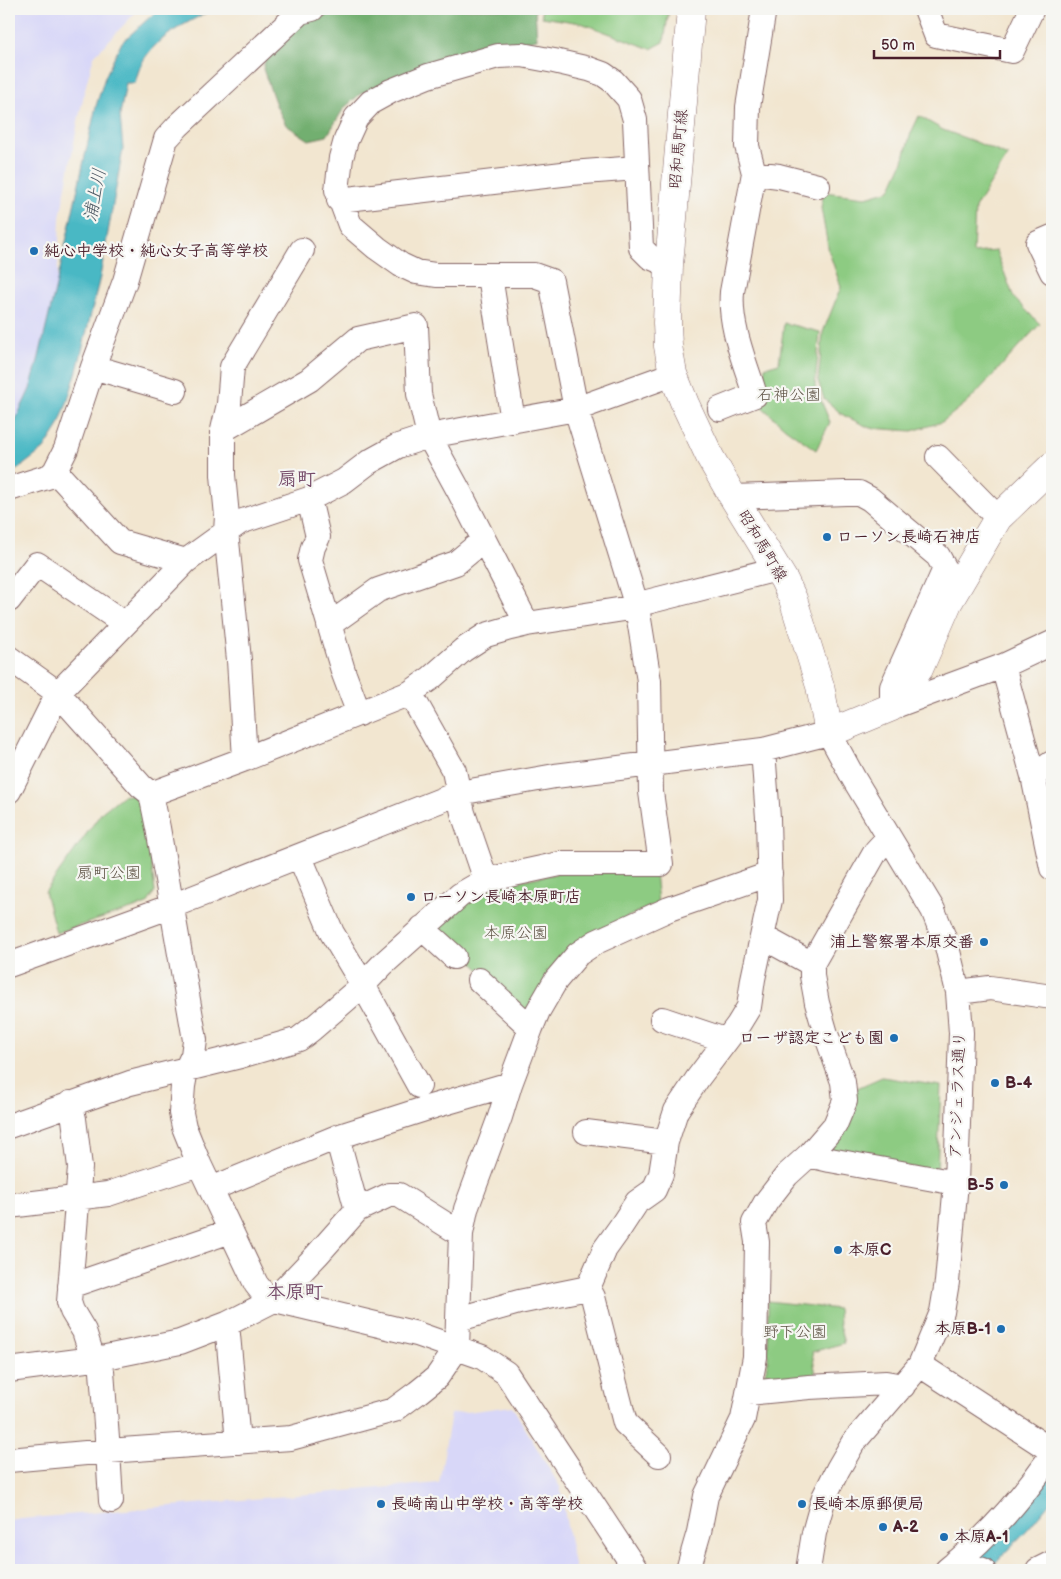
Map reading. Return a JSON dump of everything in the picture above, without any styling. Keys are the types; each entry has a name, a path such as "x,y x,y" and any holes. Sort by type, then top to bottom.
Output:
{"main road":[{"name":"昭和馬町線","path":"691,9 669,265 667,323 668,346 673,374 698,431 733,496 793,599 820,686 830,733"},
{"path":"830,733 892,707 919,669 948,603 998,518 1052,466"}],"street":[{"path":"9,489 50,476 55,471 66,449 93,367 125,281 166,139 300,12 312,9"},
{"path":"720,409 755,395 736,334 730,306 754,173 747,146 748,107 764,9"},
{"path":"926,9 936,35 1012,50 1032,9"},
{"path":"9,1126 130,1083 240,1056 299,1039 363,985 382,964 460,895 486,880 560,864 661,864 651,792 649,681 637,607 576,409 551,281 534,275 436,275 416,279 350,225 339,200 337,190 341,158 346,140 356,118 371,102 428,76 498,56 522,55 589,69 603,74 613,81 629,99 635,120 641,248 650,257 669,265"},
{"path":"339,200 571,173 638,168"},
{"path":"754,173 779,176 818,186"},
{"path":"1052,237 1038,243 1052,272"},
{"path":"245,759 239,660 226,530 223,430 229,404 232,367 302,250"},
{"path":"490,276 513,421"},
{"path":"223,430 309,380 358,339 417,321 419,394 429,436 527,624"},
{"path":"93,367 175,391"},
{"path":"9,791 58,693 186,561 226,530 240,522 309,499 344,481 370,462 398,446 429,436 576,409 673,374"},
{"path":"938,457 998,518"},
{"path":"55,471 120,542 186,561"},
{"path":"733,496 859,493 870,499 938,556 945,569 892,687 892,707 1003,666 1052,643"},
{"path":"309,499 318,538 313,546 310,560 344,674 360,714"},
{"path":"329,625 378,590 456,563 484,542"},
{"path":"9,600 37,564 124,623"},
{"path":"151,794 245,759 410,693 432,678 463,650 486,635 527,624 637,607 647,602 777,569"},
{"path":"9,658 58,693 141,786 151,794 195,1040 193,1055 186,1070 181,1114 184,1127 199,1164 256,1284 266,1298 323,1310 416,1334 482,1356 506,1373 636,1570"},
{"path":"1003,666 1043,769 1052,868"},
{"path":"410,693 454,771 463,813 486,880"},
{"path":"9,965 172,906 459,793 555,776 763,750 830,733"},
{"name":"アンジェラス通り","path":"808,1570 814,1533 824,1498 838,1468 854,1443 920,1364 942,1312 948,1274 956,1183 961,1033 958,992 946,943 932,910 854,778 830,733"},
{"path":"588,1288 606,1249 637,1202 654,1190 661,1174 666,1142 676,1111 749,1007 770,900 763,750"},
{"path":"688,1570 699,1532 706,1496 743,1419 755,1357 757,1242 754,1223 766,1202 782,1182 835,1125 845,1101 844,1082 826,1034 817,1003 812,976 812,964 876,851 889,836"},
{"path":"300,857 332,933 419,1086"},
{"path":"9,1460 291,1438 394,1410 438,1377 457,1348 460,1234 466,1209 531,1028 538,1011 556,980 578,954 596,942 669,909 770,874"},
{"path":"422,928 454,958"},
{"path":"762,937 812,964"},
{"path":"478,980 531,1028"},
{"path":"958,992 990,988 1052,997"},
{"path":"662,1019 725,1040"},
{"path":"211,1189 337,1137 510,1084"},
{"path":"70,1103 80,1167 69,1302 97,1358 108,1451 111,1501"},
{"path":"586,1132 666,1142"},
{"path":"337,1137 357,1210"},
{"path":"809,1155 956,1183"},
{"path":"9,1206 108,1194 199,1164"},
{"path":"9,1370 97,1358 180,1342 228,1324 274,1300 357,1210 389,1195 399,1195 460,1234"},
{"path":"70,1286 231,1231"},
{"path":"459,1318 519,1302 588,1288"},
{"path":"588,1288 594,1297 625,1422 659,1455"},
{"path":"228,1324 238,1442"},
{"path":"920,1364 1052,1452"},
{"path":"748,1393 809,1387 886,1383 903,1386"},
{"path":"952,1566 1002,1519 1028,1489 1052,1455"},
{"path":"1038,1570 1052,1563"},
{"path":"952,1566 983,1570"}],"shaded area":[{"name":"純心中学校・純心女子高等学校","path":"9,9 139,9 94,56 78,121 60,218 57,284 26,408 9,428"},
{"name":"長崎南山中学校・高等学校","path":"512,1406 560,1487 575,1570 9,1570 9,1520 439,1483 451,1414"}],"green space":[{"path":"293,9 535,9 537,39 469,53 396,78 360,94 344,108 327,136 309,140 286,125 276,105 263,69 273,27"},
{"path":"541,9 669,9 664,42 651,49 581,23 542,17"},
{"path":"919,116 943,130 1008,156 975,208 973,253 996,251 1014,298 1040,324 970,400 942,422 912,431 870,428 843,415 824,399 818,381 823,332 841,287 829,252 821,208 824,192 866,197 890,190 902,164 911,133"},
{"name":"石神公園","path":"784,323 820,332 815,386 830,422 816,450 785,428 760,405 765,367 779,363"},
{"name":"扇町公園","path":"135,794 144,806 155,892 147,904 56,933 45,892 102,812 122,796"},
{"name":"本原公園","path":"655,871 658,903 590,934 528,1014 435,928 469,897 506,883 561,873"},
{"path":"882,1077 941,1086 937,1172 830,1152 829,1146 842,1135 853,1109 857,1088"},
{"name":"野下公園","path":"768,1301 838,1309 839,1325 844,1343 812,1352 817,1381 762,1385 768,1361"}],"water":[{"name":"浦上川","path":"159,9 214,9 174,30 165,37 149,52 143,61 135,83 126,83 120,115 123,149 100,277 78,367 58,427 44,449 18,469 9,473 9,425 15,421 30,389 39,357 96,106 105,77 122,42"},
{"path":"1052,1472 1052,1500 1028,1529 991,1567 973,1564"}],"place":[{"name":"純心中学校・純心女子高等学校","path":"34,251"},
{"name":"ローソン長崎石神店","path":"827,537"},
{"name":"ローソン長崎本原町店","path":"411,897"},
{"name":"浦上警察署本原交番","path":"984,942"},
{"name":"ローザ認定こども園","path":"894,1038"},
{"name":"B-4","path":"995,1083"},
{"name":"B-5","path":"1004,1185"},
{"name":"本原C","path":"838,1250"},
{"name":"本原B-1","path":"1001,1329"},
{"name":"長崎南山中学校・高等学校","path":"381,1504"},
{"name":"長崎本原郵便局","path":"802,1504"},
{"name":"A-2","path":"883,1527"},
{"name":"本原A-1","path":"944,1537"}],"district":[{"name":"扇町","path":"297,479"},
{"name":"本原町","path":"295,1292"}]}
